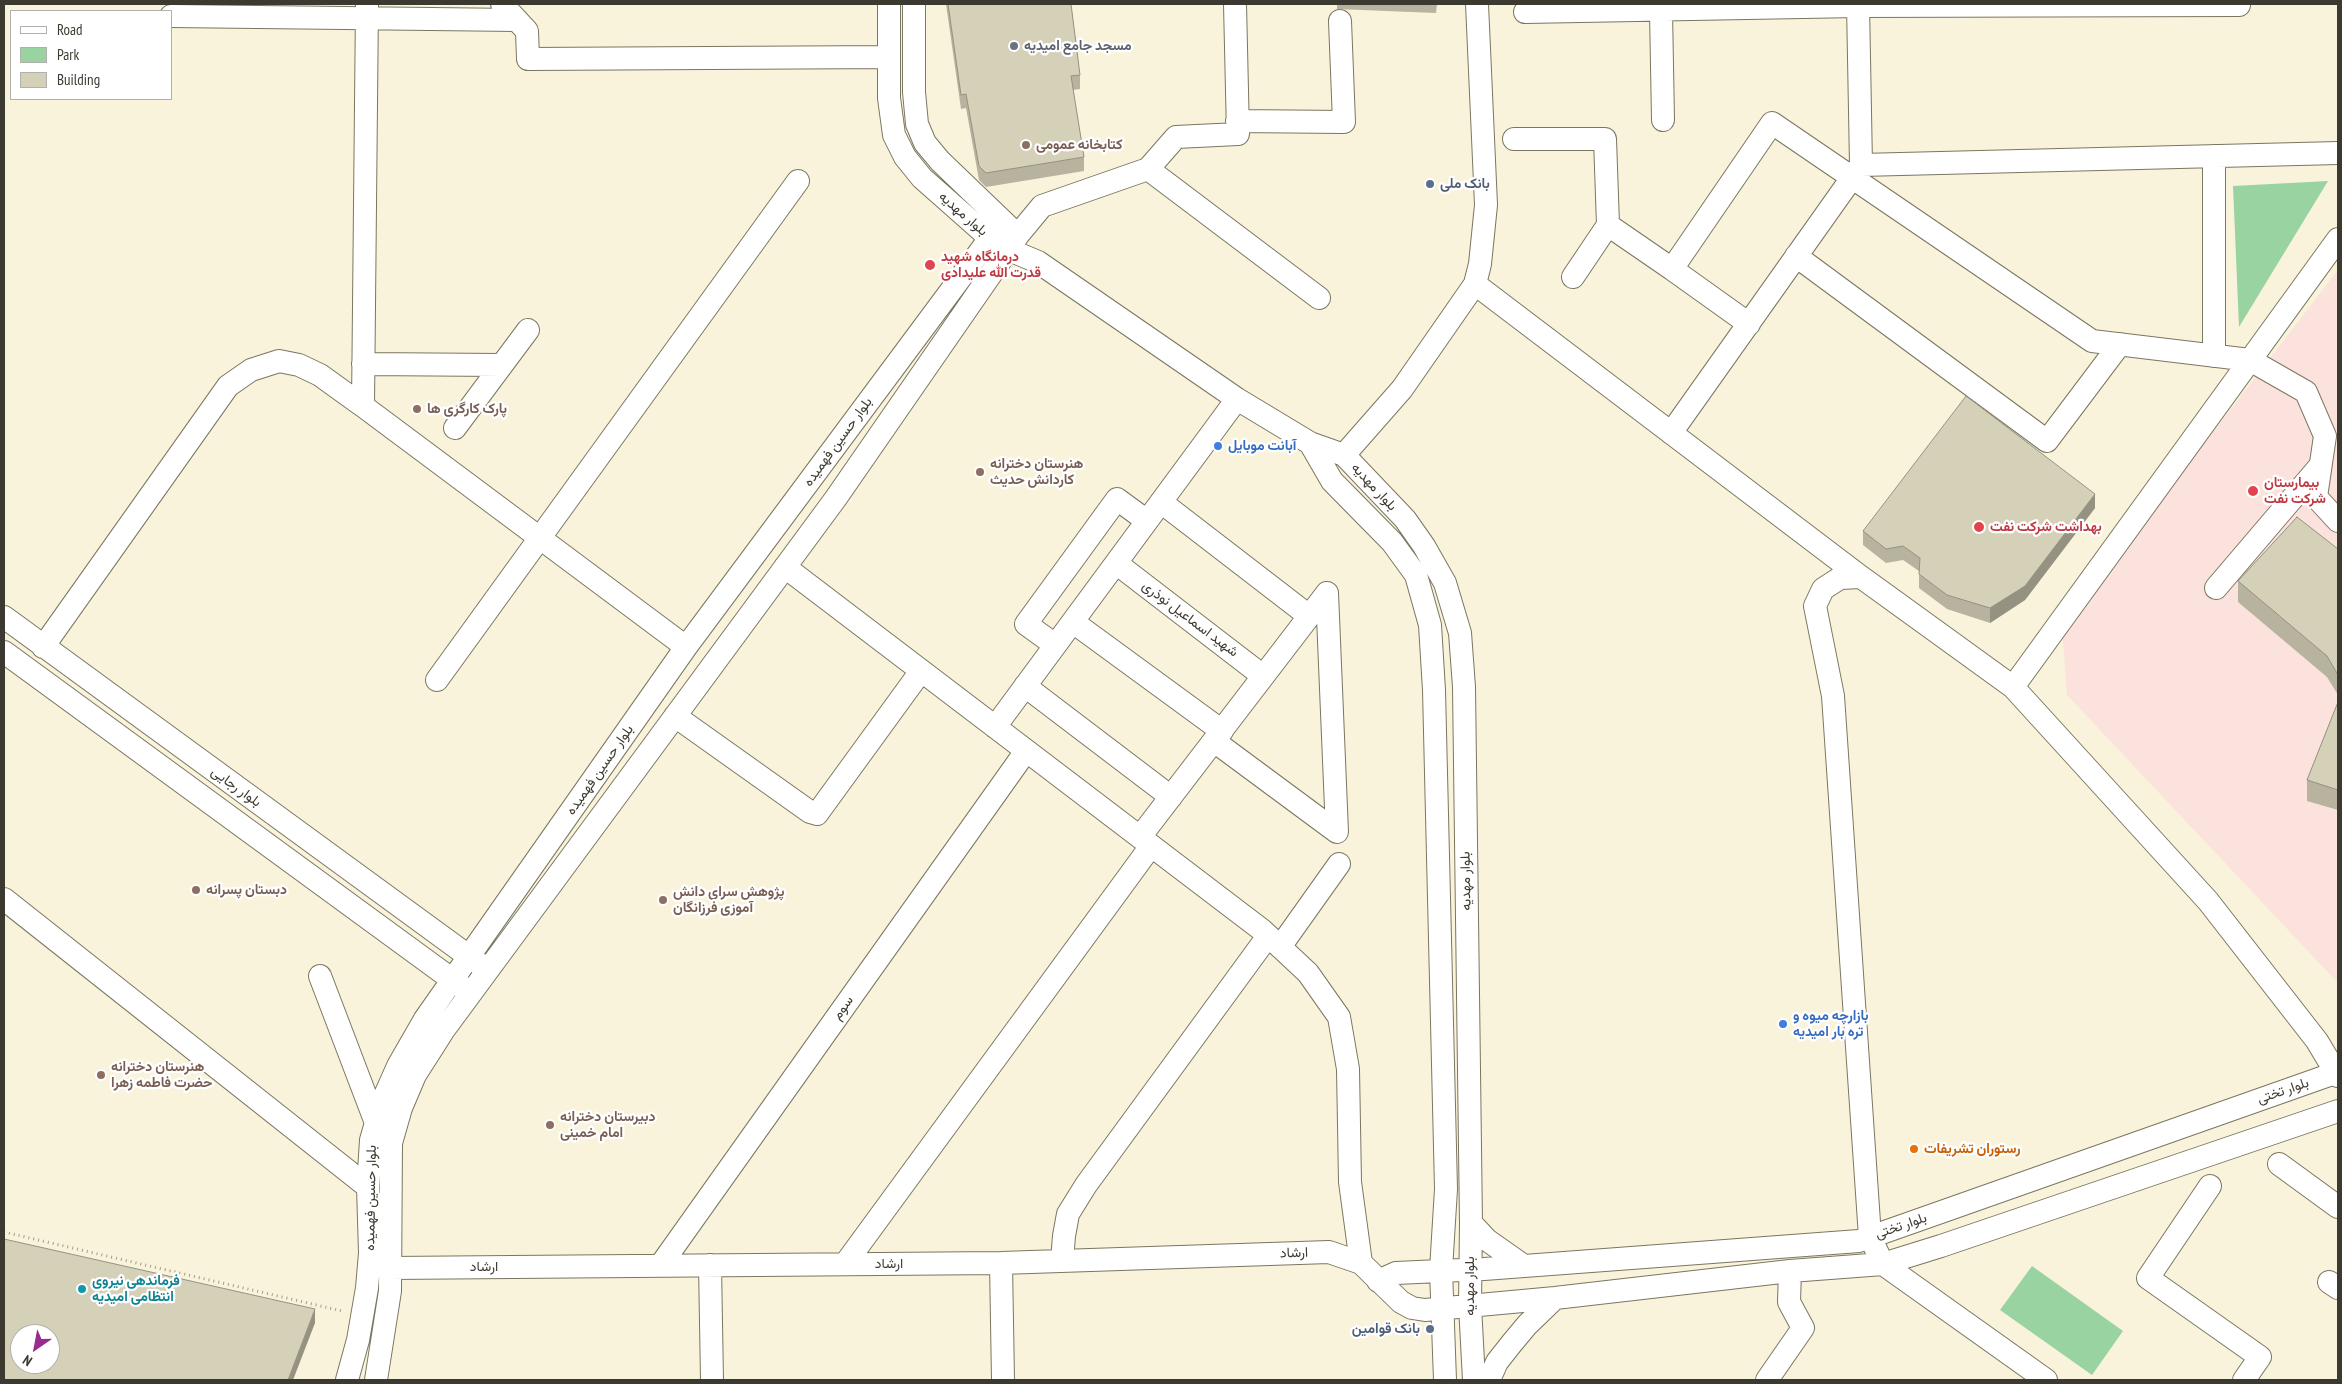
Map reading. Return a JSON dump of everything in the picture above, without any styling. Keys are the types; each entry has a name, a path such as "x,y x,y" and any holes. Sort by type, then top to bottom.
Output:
{"street":[{"name":"بلوار مهدیه","path":"889,4 889,98 894,135 905,157 922,178 1038,262 1237,399 1310,442 1344,455 1405,519 1424,546 1445,584 1460,633 1464,687 1471,1223 1470,1306 1474,1380"},
{"name":"بلوار مهدیه","path":"914,4 914,92 917,124 922,137 925,143 1004,236"},
{"path":"1004,236 1042,206 1148,169 1176,137 1238,134 1235,4"},
{"path":"1344,455 1402,389 1475,284 1480,264 1486,205 1477,4"},
{"path":"1671,433 1857,171 1858,5"},
{"path":"1525,12 1858,5 2239,5"},
{"path":"172,16 367,10 509,12 527,31 528,59 889,57"},
{"path":"363,406 367,10"},
{"path":"1661,10 1664,120"},
{"path":"1237,121 1344,122 1340,20"},
{"path":"1672,269 1772,123 1857,171 2092,341 2250,360 2306,392 2325,436 2316,497 2338,521"},
{"path":"1514,139 1605,139 1608,225 1573,277"},
{"path":"1857,171 2214,156 2338,153"},
{"path":"2214,156 2214,356"},
{"path":"1148,169 1319,298"},
{"path":"437,680 798,180"},
{"path":"1608,225 1749,324"},
{"name":"بلوار حسین فهمیده","path":"347,1380 362,1316 370,1253 368,1187 371,1140 382,1102 398,1066 425,1019 462,986 488,970 836,498 1004,236"},
{"name":"بلوار حسین فهمیده","path":"376,1380 385,1329 390,1268 391,1143 401,1108 415,1075 444,1031 462,986 470,957 686,647 962,273 1004,236"},
{"path":"2013,687 2338,239"},
{"path":"1796,256 2047,441 2120,344"},
{"path":"1475,284 1861,577 2013,687 2208,901 2317,1041 2338,1074"},
{"path":"455,428 528,330"},
{"path":"43,647 228,386 251,370 279,360 299,365 320,375 686,647"},
{"path":"363,364 502,365"},
{"path":"995,727 1237,399"},
{"name":"بلوار مهدیه","path":"1310,442 1332,481 1392,542 1416,575 1430,625 1434,700 1446,1189 1441,1270 1444,1380"},
{"path":"2216,588 2320,466"},
{"path":"1055,645 1026,624 1117,499 1147,521"},
{"path":"1161,502 1309,616"},
{"path":"1829,553 1823,589 1815,606 1833,696 1870,1237 1883,1264 2046,1380"},
{"name":"شهید اسماعیل نوذری","path":"1116,563 1264,676"},
{"path":"785,567 1274,942 1308,974 1339,1016 1348,1070 1350,1182 1361,1263"},
{"path":"1823,589 1840,578 1861,577"},
{"path":"845,1264 1145,842 1171,797 1218,736 1264,676 1327,593 1337,832 1218,736 1073,622"},
{"name":"بلوار رجایی","path":"4,617 488,970"},
{"name":"بلوار رجایی","path":"4,652 462,986"},
{"path":"675,716 810,812 817,814 921,671"},
{"path":"1025,686 1171,797"},
{"name":"سوم","path":"660,1266 1026,750"},
{"path":"1062,1260 1068,1214 1086,1185 1274,942 1339,864"},
{"path":"4,899 368,1187"},
{"path":"320,976 376,1123"},
{"name":"بلوار تختی","path":"1441,1270 1470,1270 1859,1241 2338,1074"},
{"path":"1442,1308 1555,1298 1790,1271 1883,1264 2338,1112"},
{"path":"2279,1164 2338,1207"},
{"path":"2210,1186 2148,1278 2260,1356 2244,1380"},
{"path":"1471,1223 1487,1240 1524,1266"},
{"name":"ارشاد","path":"390,1268 1001,1263 1330,1252 1361,1263 1401,1302 1412,1308 1425,1310 1442,1308"},
{"path":"1001,1263 1003,1380"},
{"path":"710,1265 712,1380"},
{"path":"1378,1281 1396,1272 1441,1270"},
{"path":"1773,1378 1803,1328 1789,1302 1790,1271"},
{"path":"1489,1380 1497,1362 1512,1343 1527,1325 1555,1298"}],"path":[{"path":"4,1232 362,1316"}],"shaded area":[{"name":"بیمارستان شرکت نفت","path":"2338,270 2338,983 2067,695 2062,628"}],"green space":[{"path":"2328,181 2239,327 2233,186"},
{"path":"2032,1266 2123,1331 2092,1375 2000,1310"}],"building":[{"name":"مسجد جامع امیدیه","path":"948,4 1071,4 1080,75 1071,76 1084,157 986,173 979,166 966,94 961,95"},
{"name":"بهداشت شرکت نفت","path":"1966,396 2095,494 2025,586 1990,608 1947,595 1919,574 1920,558 1903,546 1886,549 1863,531"},
{"path":"2297,517 2338,549 2338,675 2327,656 2238,581"},
{"path":"2338,702 2338,790 2307,780"},
{"name":"فرماندهی نیروی انتظامی امیدیه","path":"4,1239 315,1309 288,1380 4,1380"}],"place":[{"name":"مسجد جامع امیدیه","path":"1014,46"},
{"name":"کتابخانه عمومی","path":"1026,145"},
{"name":"بانک ملی","path":"1430,184"},
{"name":"درمانگاه شهید قدرت الله علیدادی","path":"930,265"},
{"name":"پارک کارگری ها","path":"417,409"},
{"name":"آبانت موبایل","path":"1218,446"},
{"name":"هنرستان دخترانه کاردانش حدیث","path":"980,472"},
{"name":"بیمارستان شرکت نفت","path":"2253,491"},
{"name":"بهداشت شرکت نفت","path":"1979,527"},
{"name":"دبستان پسرانه","path":"196,890"},
{"name":"پژوهش سرای دانش آموزی فرزانگان","path":"663,900"},
{"name":"بازارچه میوه و تره بار امیدیه","path":"1783,1024"},
{"name":"هنرستان دخترانه حضرت فاطمه زهرا","path":"101,1075"},
{"name":"دبیرستان دخترانه امام خمینی","path":"550,1125"},
{"name":"رستوران تشریفات","path":"1914,1149"},
{"name":"فرماندهی نیروی انتظامی امیدیه","path":"82,1289"},
{"name":"بانک قوامین","path":"1430,1329"}]}
